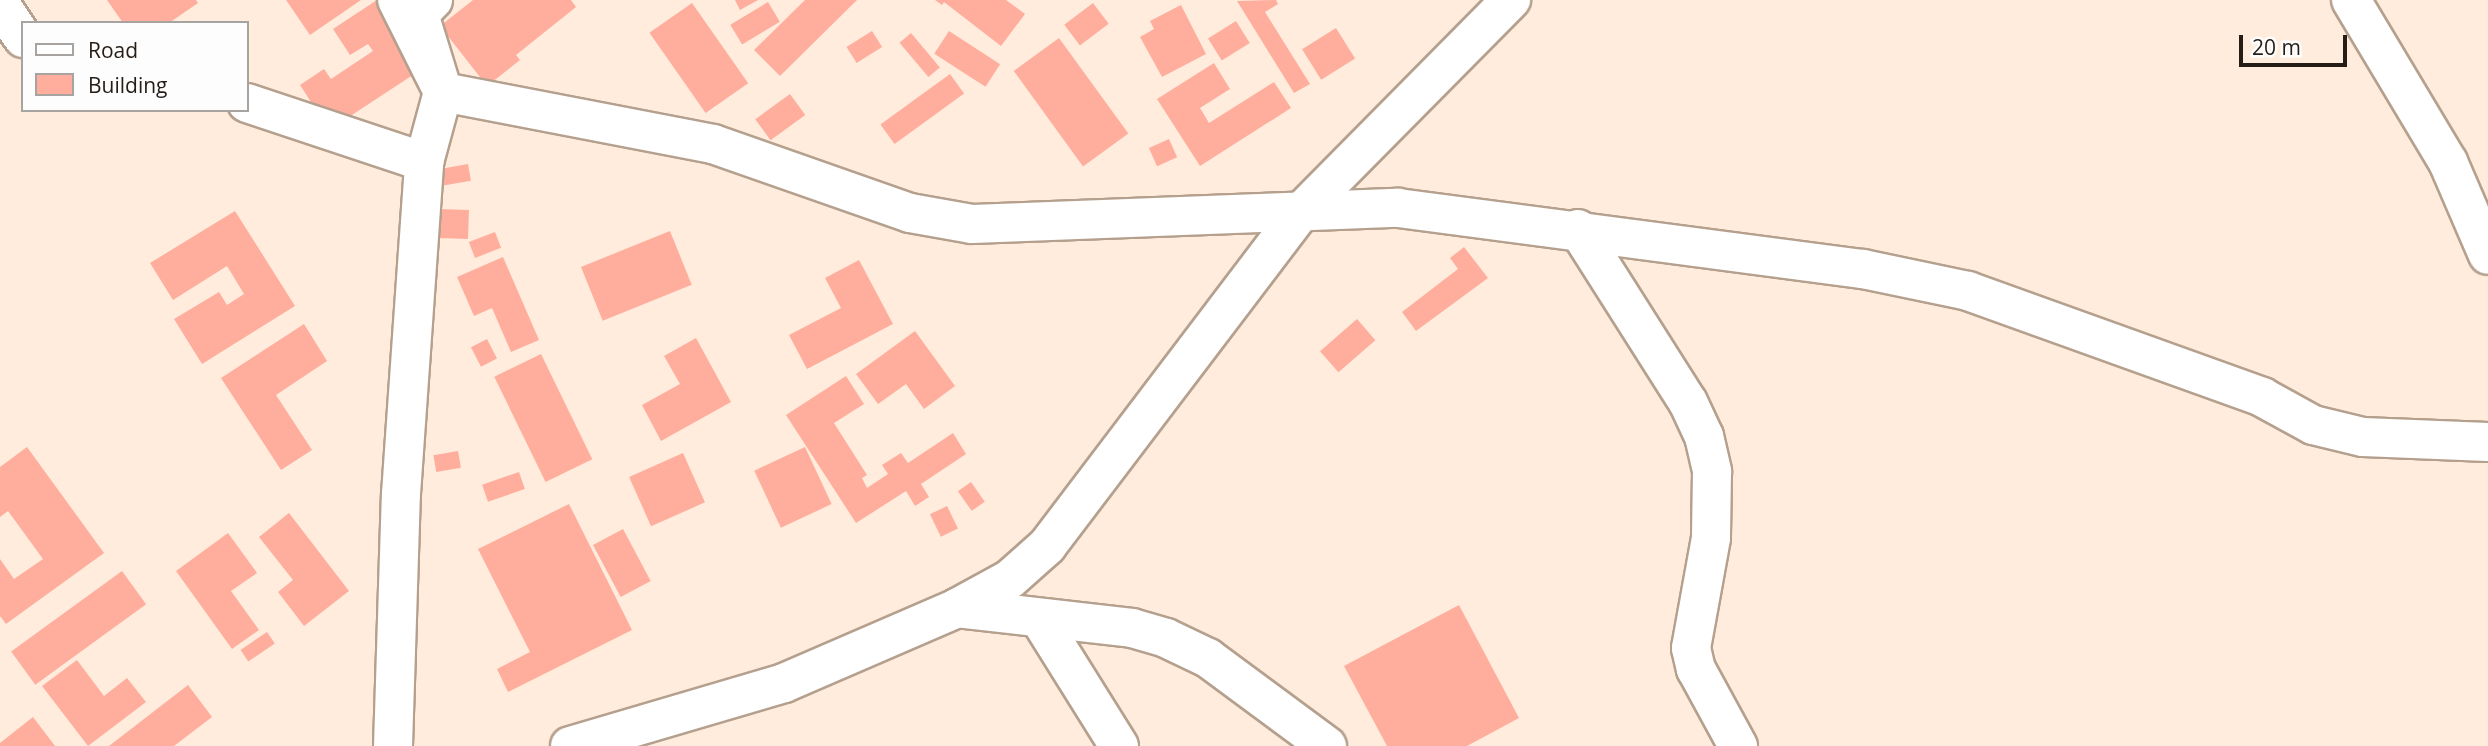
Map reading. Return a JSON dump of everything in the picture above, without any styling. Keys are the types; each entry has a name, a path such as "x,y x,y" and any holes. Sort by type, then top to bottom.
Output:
{"street":[{"path":"397,0 443,92"},
{"path":"393,746 401,494 424,162 443,92 419,14 433,0"},
{"path":"570,746 784,683 957,608 1010,579 1047,546 1298,215 1511,0"},
{"path":"2351,0 2448,162 2488,255"},
{"path":"0,4 21,35"},
{"path":"0,48 21,51"},
{"path":"443,92 713,144 910,213 972,224 1298,215 1398,208 1578,229 1864,270 1968,291 2262,397 2313,425 2362,437 2488,442"},
{"path":"248,103 424,162"},
{"path":"1578,229 1688,401 1704,436 1712,472 1711,538 1691,648 1696,669 1738,746"},
{"path":"957,608 1132,628 1166,638 1208,658 1327,746"},
{"path":"1039,618 1119,746"}],"building":[{"path":"107,0 196,0 198,3 172,21 122,21"},
{"path":"286,0 361,0 310,35"},
{"path":"377,0 422,69 329,130 300,85 324,69 331,79 373,51 368,44 350,55 333,29"},
{"path":"473,0 571,0 576,7 516,55 520,60 487,86 440,26"},
{"path":"735,0 758,0 740,10"},
{"path":"805,0 857,0 780,76 754,50"},
{"path":"935,0 1006,0 1025,14 1001,46 944,2 942,5"},
{"path":"1276,0 1278,4 1265,12 1310,84 1294,93 1237,1"},
{"path":"768,2 780,22 742,44 730,25"},
{"path":"692,3 748,83 706,113 649,33"},
{"path":"1093,3 1109,24 1080,45 1064,25"},
{"path":"1181,5 1206,54 1162,77 1140,37 1154,29 1150,21"},
{"path":"1236,21 1250,43 1222,61 1208,38"},
{"path":"1336,28 1355,59 1321,80 1302,49"},
{"path":"872,31 882,47 857,63 847,47"},
{"path":"949,31 1000,64 985,87 934,54"},
{"path":"911,33 940,67 928,77 900,43"},
{"path":"1059,38 1128,133 1083,166 1014,71"},
{"path":"1214,63 1230,89 1200,108 1209,123 1274,82 1291,108 1200,166 1157,99"},
{"path":"950,74 964,93 895,144 880,125"},
{"path":"790,94 805,115 770,140 755,119"},
{"path":"1169,139 1177,157 1157,166 1149,148"},
{"path":"468,164 471,181 440,186 437,169"},
{"path":"438,209 469,210 468,239 437,238"},
{"path":"235,211 295,306 202,364 174,319 219,292 227,305 244,294 227,266 173,300 150,263"},
{"path":"670,231 692,285 603,321 581,267"},
{"path":"495,232 501,248 475,258 469,242"},
{"path":"1464,247 1488,278 1416,331 1402,312 1458,269 1450,258"},
{"path":"503,257 539,340 511,352 492,308 474,316 457,277"},
{"path":"859,260 893,324 807,369 789,335 841,308 825,278"},
{"path":"1357,319 1375,340 1338,372 1320,351"},
{"path":"304,324 327,361 276,395 312,450 281,470 221,378"},
{"path":"915,331 955,386 924,409 906,384 878,404 856,374"},
{"path":"696,338 731,402 661,441 642,405 680,384 664,356"},
{"path":"487,339 497,359 481,367 471,347"},
{"path":"541,354 592,459 546,482 494,377"},
{"path":"846,376 864,404 834,423 867,475 862,478 867,488 888,474 882,465 901,453 908,463 953,433 966,454 921,484 929,497 915,506 906,491 856,523 786,415"},
{"path":"27,447 104,553 6,624 0,616 0,559 14,579 43,559 8,511 0,517 0,467"},
{"path":"805,447 832,504 781,528 754,471"},
{"path":"458,451 461,468 436,472 433,455"},
{"path":"683,453 705,502 651,526 629,477"},
{"path":"519,472 525,489 488,502 482,485"},
{"path":"971,482 985,502 972,511 958,491"},
{"path":"569,504 632,630 508,692 497,669 530,652 478,549"},
{"path":"947,506 958,528 941,537 930,514"},
{"path":"289,513 349,591 304,626 278,592 293,580 259,537"},
{"path":"623,529 651,581 621,597 593,545"},
{"path":"228,533 257,573 231,591 259,630 232,649 176,571"},
{"path":"122,571 146,604 35,685 11,652"},
{"path":"1459,605 1519,718 1467,746 1387,746 1344,666"},
{"path":"267,632 275,644 248,662 240,650"},
{"path":"77,660 104,696 127,678 146,702 88,746 42,686"},
{"path":"188,685 212,717 174,746 109,746"},
{"path":"33,717 55,746 0,746 0,743"}]}
